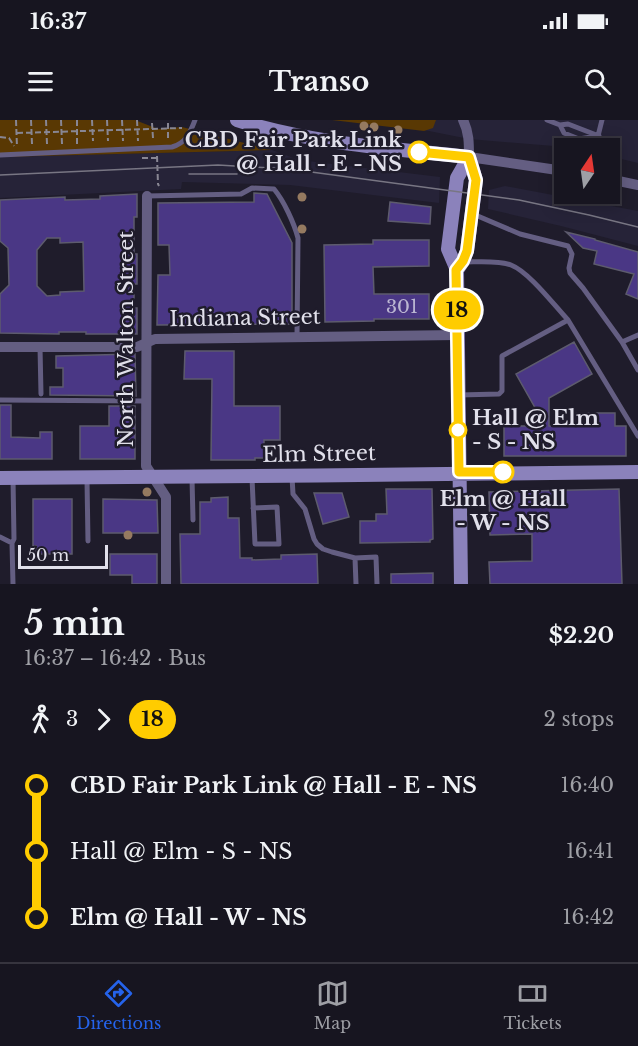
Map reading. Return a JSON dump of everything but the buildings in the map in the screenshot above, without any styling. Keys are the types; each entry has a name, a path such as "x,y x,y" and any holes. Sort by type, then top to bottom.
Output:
{"street":[{"path":"237,120 289,134 352,145 469,157 554,170"},
{"path":"460,584 457,334 460,266 467,251 476,180 469,157 468,131 463,120"},
{"path":"460,266 448,249 457,178 469,157"},
{"path":"620,181 638,184"},
{"name":"North Walton Street","path":"147,196 146,466 166,497 166,584"},
{"name":"Indiana Street","path":"0,347 137,347 155,339 457,334"},
{"name":"Elm Street","path":"7,478 638,472"}],"lane":[{"path":"0,155 169,147 177,145 188,137 195,120"},
{"path":"547,120 560,125 568,124 599,136"},
{"path":"599,136 600,120"},
{"path":"560,125 564,133 579,139 599,136"},
{"path":"147,196 242,194 252,188 274,189 279,195 298,238 297,337"},
{"path":"472,214 519,234 568,246 572,254 570,273 622,342 638,370"},
{"path":"460,266 503,263 511,265 532,282 568,320 638,436"},
{"path":"458,395 500,394 502,391 502,356 568,320"},
{"path":"622,342 638,334"},
{"path":"40,347 41,394"},
{"path":"0,400 146,401"},
{"path":"292,476 292,494 305,509 317,544 323,549 355,558 376,557 377,584"},
{"path":"252,477 253,508 255,544 279,544 277,507 253,508"},
{"path":"7,478 14,539 12,543 13,584"},
{"path":"87,478 88,541"},
{"path":"192,478 193,520"},
{"path":"0,537 12,543"},
{"path":"355,558 356,584"}],"path":[{"path":"16,120 17,154"},
{"path":"31,120 32,154"},
{"path":"46,120 48,153"},
{"path":"61,120 63,152"},
{"path":"77,120 78,152"},
{"path":"92,120 93,151"},
{"path":"107,120 108,150"},
{"path":"122,120 123,149"},
{"path":"137,120 138,148"},
{"path":"152,123 158,184"},
{"path":"168,123 169,147"},
{"path":"16,133 182,128"},
{"path":"139,158 157,158"}],"shaded area":[{"path":"0,120 135,120 158,129 182,127 272,150 0,157"},
{"path":"332,120 436,120 433,128 424,131"},
{"path":"361,120 638,120 638,163 620,159 620,138 554,138 554,146 469,139"},
{"path":"272,150 299,160 440,177 439,203 290,185 182,182 181,189 0,198 0,157"},
{"path":"505,186 554,195 554,204 601,204 638,211 638,246 488,209 489,190"}],"tram line":[{"path":"0,175 218,165 289,169 519,200 638,227"},
{"path":"189,174 237,174"}],"bus line":[{"name":"18","path":"419,152 469,157 476,180 467,251 456,270 459,472 503,472"}],"place":[{"name":"CBD Fair Park Link @ Hall - E - NS","path":"419,152"},
{"name":"Hall @ Elm - S - NS","path":"458,430"},
{"name":"Elm @ Hall - W - NS","path":"503,472"}]}
